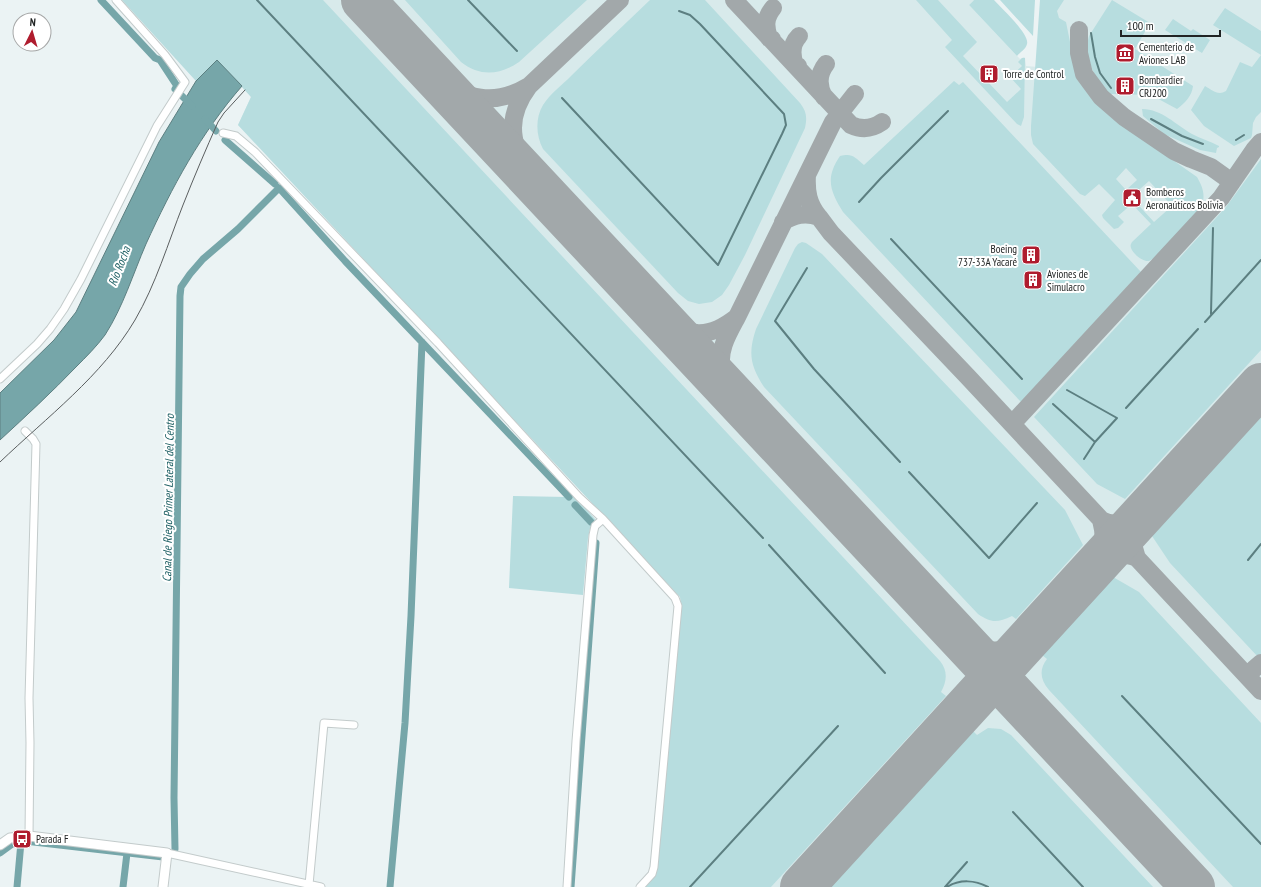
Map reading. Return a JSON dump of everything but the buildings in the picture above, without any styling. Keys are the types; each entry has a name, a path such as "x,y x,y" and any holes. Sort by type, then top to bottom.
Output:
{"street":[{"path":"0,379 37,344 64,309 81,279 157,126 185,82 160,49 116,0"},
{"path":"223,133 236,136 248,145 438,343 579,497 603,519 675,598 678,606 654,867 652,874 640,887"},
{"path":"25,431 34,439 36,444 29,698 29,836"},
{"path":"567,887 576,741 593,535 595,526 603,519"},
{"path":"309,884 324,723 354,724"},
{"path":"0,845 10,838 29,836 168,853 321,887"},
{"path":"163,887 168,853"}],"shaded area":[{"path":"122,0 974,0 969,5 1020,59 1025,58 1026,66 1038,67 1043,0 1261,0 1261,887 643,887 654,876 657,870 681,604 680,597 238,125 251,97 245,89 217,60 196,81"},
{"path":"122,0 323,0 943,665 946,676 941,692 946,696 771,887 643,887 654,876 657,870 681,604 680,597 238,125 251,97 217,60 196,81"},
{"path":"405,0 587,0 519,62 505,70 497,72 483,72 468,67 461,62"},
{"path":"650,0 705,0 800,103 806,115 805,128 745,255 722,295 712,302 699,304 688,301 678,293 543,149 539,138 537,127 540,110 546,101"},
{"path":"916,0 938,0 977,42 963,56 1007,102 1021,89 1010,77 1022,66 1018,62 1022,58 1025,58 1024,117 1021,126 1017,124 945,47 952,40"},
{"path":"974,0 994,0 1020,28 1027,40 1027,44 1017,56 969,5"},
{"path":"1000,0 1035,0 1033,36"},
{"path":"1040,0 1064,0 1057,11 1059,18 1066,22 1076,72 1090,96 1110,116 1197,177 1203,191 1203,201 1201,206 1183,229 1155,257 1149,261 1144,260 1134,253 1131,245 1132,242 1151,224 1132,204 1118,216 1124,222 1118,228 1114,229 1102,215 1115,200 1099,184 1085,196 1080,194 1033,144 1031,126","holes":["1126,168 1137,180 1126,190 1116,179","1149,181 1172,206 1154,222 1131,197"]},
{"path":"1112,0 1150,23 1135,49 1193,86 1188,99 1177,109 1151,95 1111,94 1101,86 1092,69 1086,49 1089,36"},
{"path":"1225,8 1261,31 1261,55 1213,25"},
{"path":"1173,19 1191,31 1193,29 1210,40 1202,53 1165,30"},
{"path":"1261,55 1261,112 1253,123 1251,138 1234,146 1204,126 1191,110 1205,86 1218,93 1226,91 1240,62 1252,67"},
{"path":"954,81 959,85 963,82 1141,272 1021,402 843,212 832,191 832,171 840,156 851,155 864,165"},
{"path":"1142,109 1156,112 1192,134 1219,146 1216,153 1200,150 1164,134 1143,116"},
{"path":"1261,159 1261,350 1125,499 1097,484 1034,417 1226,207"},
{"path":"802,242 806,243 822,254 1065,510 1083,545 1016,619 1012,616 994,621 978,614 764,387 759,379 753,365 751,352 753,337 795,248"},
{"path":"1261,416 1261,656 1259,658 1170,563 1152,536"},
{"path":"573,495 596,520 590,529 588,538 583,595 509,588 513,496 568,497"},
{"path":"1113,577 1139,592 1261,723 1261,887 1233,887 1049,690 1042,678 1044,663 1047,659 1042,655"},
{"path":"988,728 1001,729 1011,735 1153,887 830,887 973,731 977,735"}],"water":[{"name":"Río Rocha","path":"217,60 242,86 213,122 188,161 166,202 146,244 122,302 105,335 48,395 0,440 0,393 54,340 76,312 159,142 196,81"}],"waterway":[{"name":"Canal de Riego Primer Lateral del Centro","path":"101,0 155,58 160,60 177,86 175,89"},
{"path":"257,0 763,538"},
{"path":"468,0 517,51"},
{"path":"562,98 718,265 786,125 784,114 700,24 690,15 679,11"},
{"path":"1091,33 1095,57 1100,73 1111,88"},
{"name":"Canal de Riego Primer Lateral del Centro","path":"182,96 192,106"},
{"path":"859,202 948,111"},
{"name":"Canal de Riego Primer Lateral del Centro","path":"205,119 216,131"},
{"path":"1151,119 1182,136 1203,144"},
{"path":"1236,140 1244,135"},
{"name":"Canal de Riego Primer Lateral del Centro","path":"225,140 275,184"},
{"name":"Canal de Riego Primer Lateral del Centro","path":"175,849 174,798 181,287 203,259 238,229 279,188 345,261 569,497"},
{"path":"1211,314 1213,228"},
{"path":"891,239 1022,379"},
{"path":"1205,322 1261,260"},
{"path":"807,268 775,321 814,369 900,462"},
{"path":"1126,408 1198,329"},
{"path":"390,887 405,723 411,616 422,342"},
{"path":"1067,390 1117,418 1095,442 1084,459"},
{"path":"1053,404 1095,442"},
{"path":"909,472 989,558 1037,503"},
{"path":"575,505 591,522"},
{"path":"571,887 596,543"},
{"path":"1248,560 1261,544"},
{"path":"769,545 885,673"},
{"path":"1122,696 1261,844"},
{"path":"690,887 838,726"},
{"path":"1013,812 1083,887"},
{"name":"Canal de Riego Primer Lateral del Centro","path":"17,887 21,842 25,841 163,857"},
{"name":"Canal de Riego Primer Lateral del Centro","path":"0,853 11,845"},
{"path":"123,887 127,853"},
{"path":"945,887 967,862"},
{"path":"947,887 952,884 968,881 988,887"}],"taxiway":[{"path":"529,86 620,0"},
{"path":"734,0 851,125 859,128 867,128 882,122"},
{"path":"772,39 769,38 766,22 768,15 773,8"},
{"path":"1079,30 1079,53 1084,74 1101,97 1124,117 1174,151 1211,167 1232,182"},
{"path":"798,66 795,65 792,49 794,42 799,36"},
{"path":"824,97 820,84 820,76 826,64"},
{"path":"435,77 458,91 480,98 504,97 529,86 517,108 513,128 516,149 524,172"},
{"path":"737,317 833,122 855,94"},
{"path":"1012,424 1221,198 1261,142"},
{"path":"783,222 800,215 814,215 819,217 812,207 808,197 807,175"},
{"path":"819,217 831,233 968,377 1261,691"},
{"path":"660,317 680,329 698,333 717,330 737,317 722,349 721,356 722,370 729,388 735,398"},
{"path":"1101,520 1120,524 1139,518 1135,528 1133,543 1137,558"},
{"path":"1101,520 1104,538 1101,554 1096,566 1115,555 1125,555 1137,558"},
{"path":"962,641 985,650 1004,649 1013,646 1041,626"},
{"path":"1021,648 1014,670 1014,683 1022,705"},
{"path":"1254,669 1261,663"}],"runway":[{"path":"363,0 1193,887"},
{"path":"802,887 1261,385"}],"tram line":[{"path":"0,462 73,395 107,359 122,340 135,320 149,292 187,195 218,122 224,113 245,90"}],"place":[{"name":"Cementerio de Aviones LAB","path":"1125,53"},
{"name":"Torre de Control","path":"989,74"},
{"name":"Bombardier CRJ200","path":"1125,86"},
{"name":"Bomberos Aeronaúticos Bolivia","path":"1132,198"},
{"name":"Boeing 737-33A Yacaré","path":"1031,255"},
{"name":"Aviones de Simulacro","path":"1033,280"},
{"name":"Parada F","path":"22,839"}]}
